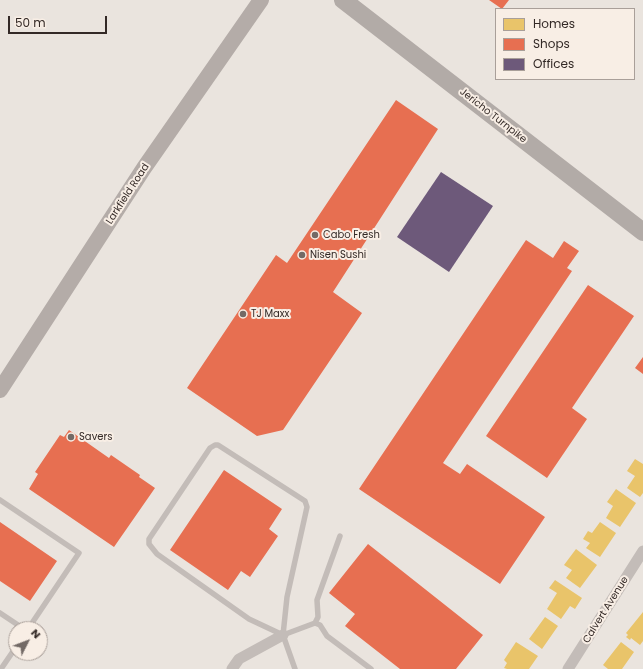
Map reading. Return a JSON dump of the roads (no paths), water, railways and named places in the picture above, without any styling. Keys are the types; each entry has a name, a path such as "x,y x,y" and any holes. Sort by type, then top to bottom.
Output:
{"main road":[{"name":"Larkfield Road","path":"0,390 144,168 261,0"},
{"name":"Jericho Turnpike","path":"343,0 643,232"}],"street":[{"name":"Calvert Avenue","path":"568,669 643,551"},
{"path":"232,669 239,659 284,634"}],"lane":[{"path":"295,669 284,634 287,597 307,506 305,501 218,445 215,445 210,448 149,539 149,544 157,554 249,619 284,634 315,623 318,617 317,600 340,536"},
{"path":"0,500 78,553 33,621"},
{"path":"0,612 13,621"},
{"path":"315,623 320,625 327,636 371,669"},
{"path":"1,669 8,659"}],"place":[{"name":"Cabo Fresh","path":"315,235"},
{"name":"Nisen Sushi","path":"302,255"},
{"name":"TJ Maxx","path":"243,314"},
{"name":"Savers","path":"71,437"}]}
